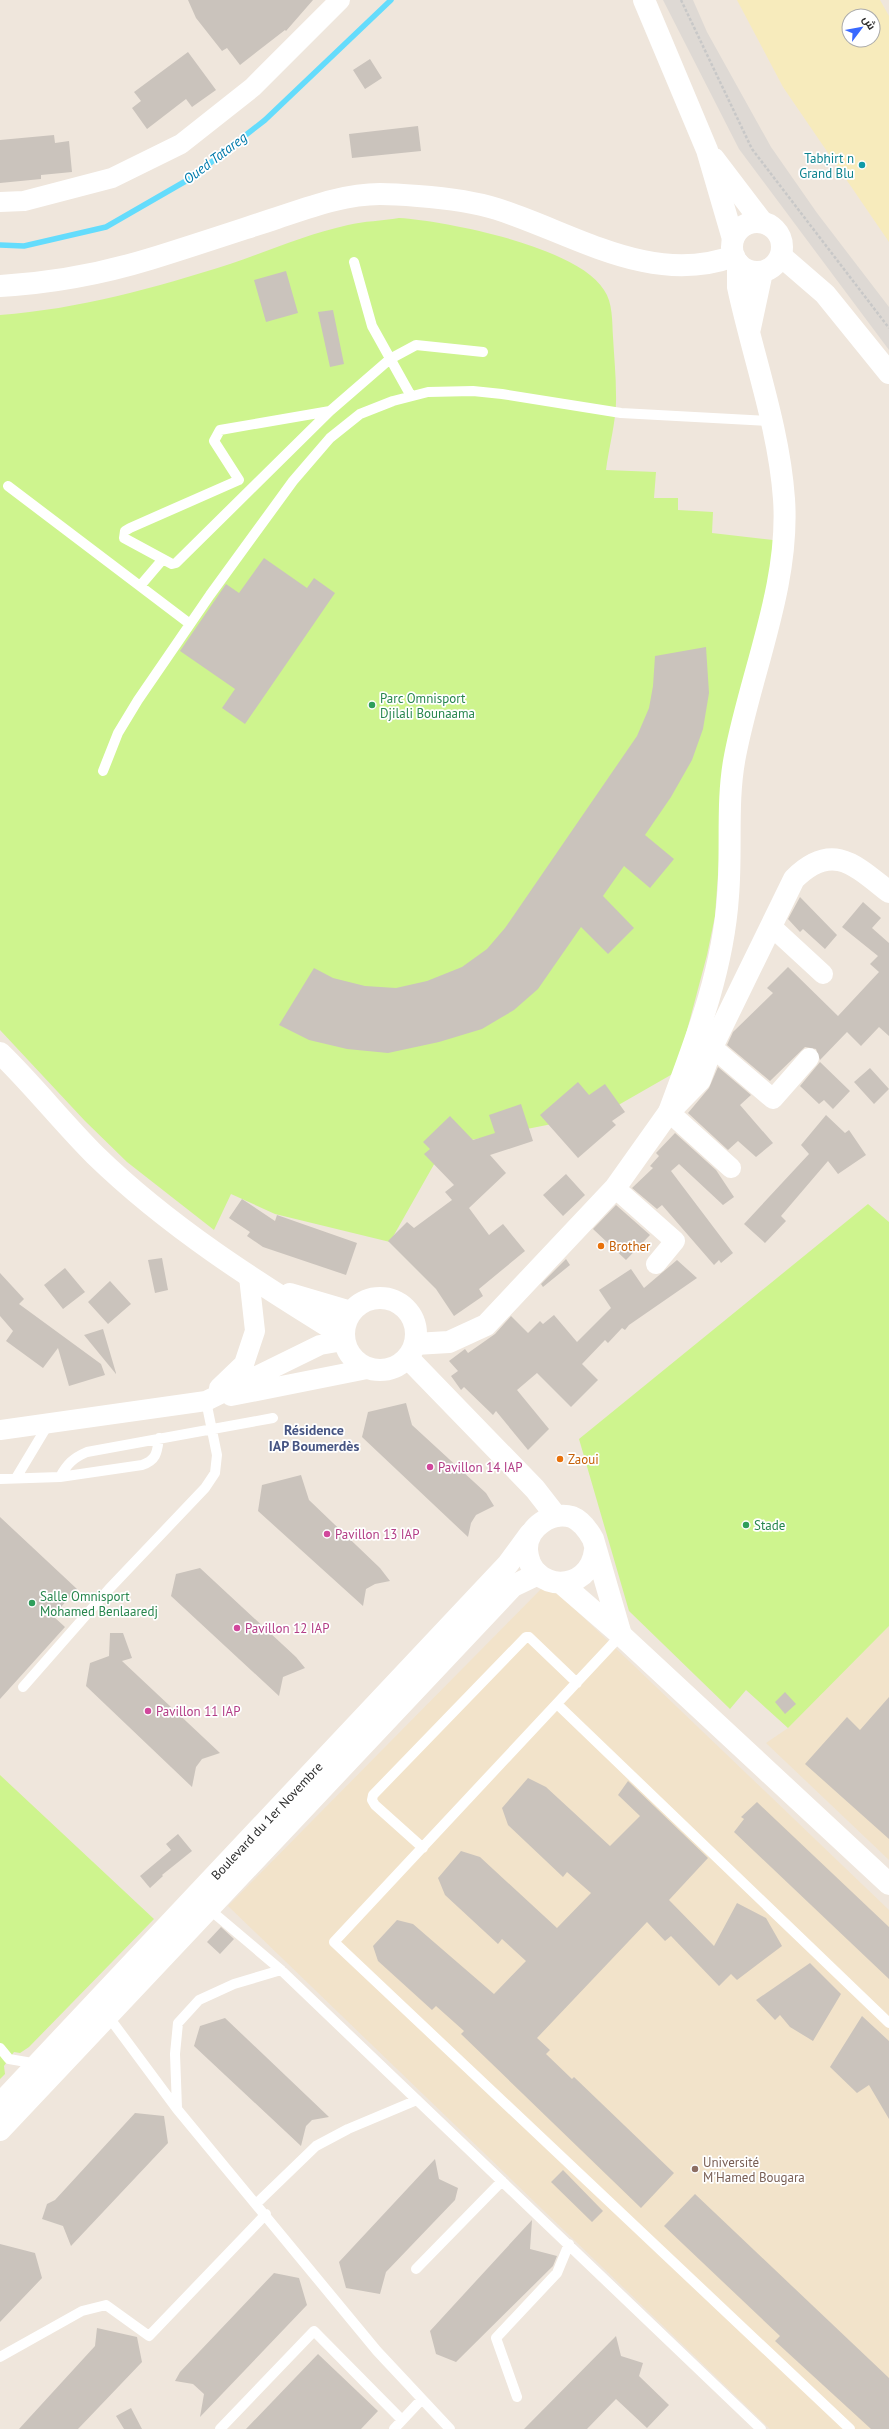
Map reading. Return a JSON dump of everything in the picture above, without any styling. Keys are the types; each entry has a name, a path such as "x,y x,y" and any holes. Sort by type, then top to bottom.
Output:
{"street":[{"path":"0,202 24,202 112,178 180,144 253,87 340,0"},
{"path":"644,0 707,150 735,252 738,287 770,421 784,499 783,544 777,587 744,709 734,760 730,816 728,896 724,937 709,1003 669,1112"},
{"path":"707,150 762,222"},
{"path":"0,286 31,284 92,275 148,260 340,199 379,194 419,196 469,202 496,209 630,259 662,265 704,265 735,252 744,225 762,222 770,224 779,234 783,247 781,256 774,266 762,272 745,269 735,252"},
{"path":"781,256 825,294 889,373"},
{"path":"749,333 762,272"},
{"path":"0,1430 206,1401 367,1369 379,1371 391,1370 411,1351 449,1342 486,1325 615,1188 669,1112 700,1080 712,1047 794,880 805,868 820,861 836,859 854,864 889,892"},
{"path":"772,927 823,974"},
{"path":"712,1047 772,1099 809,1058"},
{"path":"0,1053 100,1159 156,1208 255,1282 344,1339"},
{"path":"669,1112 731,1168"},
{"path":"615,1188 675,1241 656,1264"},
{"path":"255,1282 350,1312"},
{"path":"206,1401 244,1364 255,1331 255,1282"},
{"path":"367,1369 349,1355 344,1339 345,1322 350,1312 360,1303 371,1298 394,1300 404,1308 414,1322 411,1351 535,1489 556,1516"},
{"path":"206,1401 320,1345 344,1339"},
{"path":"595,1550 594,1557 586,1573 576,1580 561,1583 547,1580 538,1574 530,1564 527,1548 530,1534 542,1522 556,1516 572,1517 583,1524 593,1539 621,1635"},
{"name":"Boulevard du 1er Novembre","path":"0,2104 508,1564 530,1534"},
{"name":"Boulevard du 1er Novembre","path":"0,2130 513,1586 538,1574"},
{"path":"561,1583 621,1635 889,1884"}],"lane":[{"path":"354,262 372,326 411,396"},
{"path":"239,480 124,531 124,538 172,564 182,560 246,493 330,411 390,359 416,345 483,352"},
{"path":"103,771 118,733 190,624 293,480 330,438 360,414 411,396 428,392 473,391 502,394 621,413 770,421"},
{"path":"246,493 214,442 220,430 330,411"},
{"path":"8,486 190,624"},
{"path":"140,586 162,559"},
{"path":"23,1687 109,1588 206,1488 215,1473 217,1455 206,1401"},
{"path":"60,1477 67,1463 76,1457 159,1438 273,1418"},
{"path":"16,1478 49,1423"},
{"path":"0,1479 60,1477 151,1462 156,1456 159,1438"},
{"path":"621,1635 334,1942 850,2429"},
{"path":"423,1848 375,1805 372,1800 373,1795 526,1637 530,1638 577,1683"},
{"path":"557,1704 889,2023"},
{"path":"209,1910 281,1970 761,2429"},
{"path":"177,2109 175,2054 178,2023 199,2000 234,1984 281,1970"},
{"path":"108,2016 177,2109 257,2203 377,2351 450,2429"},
{"path":"0,2048 9,2059 38,2064 35,2094"},
{"path":"257,2203 316,2146 348,2129 417,2100"},
{"path":"416,2269 502,2181"},
{"path":"0,2358 82,2311 106,2306 149,2336 266,2214"},
{"path":"517,2397 496,2338 557,2272 569,2244"},
{"path":"220,2429 314,2331 402,2420"},
{"path":"394,2429 422,2399"}],"path":[{"path":"681,0 752,149 889,328"}],"shaded area":[{"path":"663,0 693,0 707,32 771,147 817,213 889,307 889,350 739,149"},
{"name":"Université M'Hamed Bougara","path":"546,1584 558,1593 889,1910 889,2429 770,2429 228,1906"},
{"path":"889,1626 889,1860 766,1743 788,1728"}],"sand":[{"name":"Tabḥirt n Grand Blu","path":"737,0 880,0 889,16 889,242 783,87"}],"green space":[{"name":"Parc Omnisport Djilali Bounaama","path":"399,218 448,224 510,239 540,249 568,261 590,275 604,290 611,306 616,380 616,404 606,470 656,472 654,498 678,498 678,510 713,512 712,533 773,540 774,579 722,819 715,916 707,955 676,1072 594,1119 552,1124 471,1140 441,1152 390,1242 275,1214 231,1194 214,1230 127,1162 85,1121 0,1030 0,315 88,303 202,273 333,229 360,223"},
{"name":"Stade","path":"868,1204 889,1222 889,1626 788,1728 746,1690 730,1709 629,1611 579,1439"},
{"path":"0,1775 154,1919 29,2047 20,2053 14,2052 4,2066 5,2074 0,2079"}],"building":[{"path":"188,0 313,0 286,31 285,30 240,65 227,48 222,51 196,18"},
{"path":"188,52 216,90 192,107 186,99 147,129 132,108 141,101 134,92"},
{"path":"370,59 382,78 365,89 353,70"},
{"path":"418,126 421,151 352,158 349,134"},
{"path":"54,135 55,143 69,141 72,172 41,175 41,179 0,183 0,140"},
{"path":"286,271 298,313 266,322 254,280"},
{"path":"333,310 344,364 330,367 318,312"},
{"path":"264,558 307,588 314,578 335,593 245,724 222,708 235,689 180,651 226,584 239,593"},
{"path":"706,647 709,693 703,729 692,760 671,797 645,835 674,859 650,888 624,866 603,896 634,928 608,954 581,927 538,989 514,1010 482,1029 439,1042 388,1053 347,1049 309,1040 279,1025 314,968 333,978 365,986 396,988 427,981 462,967 487,949 505,928 637,736 649,708 653,686 655,656"},
{"path":"800,897 837,935 825,949 803,929 800,932 788,919"},
{"path":"863,902 881,918 872,928 889,943 889,1036 879,1027 861,1046 847,1032 820,1060 816,1049 805,1047 770,1081 727,1045 733,1032 773,993 767,988 788,967 838,1016 879,972 870,964 878,956 842,927"},
{"path":"820,1062 850,1091 833,1109 824,1100 819,1104 800,1086"},
{"path":"718,1067 751,1095 740,1105 773,1143 756,1157 738,1141 728,1150 688,1113 709,1088"},
{"path":"870,1068 889,1089 874,1104 854,1082"},
{"path":"578,1082 589,1095 605,1084 625,1112 612,1121 616,1125 578,1158 540,1115"},
{"path":"521,1104 533,1141 490,1155 506,1173 469,1208 489,1235 503,1224 525,1251 479,1289 483,1296 454,1316 436,1289 388,1241 407,1222 414,1228 452,1200 445,1192 454,1185 424,1154 430,1149 423,1142 450,1116 473,1140 495,1133 489,1115"},
{"path":"826,1115 845,1133 849,1130 866,1155 838,1174 828,1161 781,1216 786,1221 765,1243 744,1224 809,1154 801,1145"},
{"path":"675,1133 716,1170 734,1197 723,1205 679,1164 671,1171 733,1253 721,1263 719,1260 714,1265 662,1205 657,1209 632,1188 653,1168 650,1166 659,1156 656,1153"},
{"path":"566,1174 585,1195 563,1216 543,1195"},
{"path":"242,1199 275,1221 277,1215 357,1243 346,1275 263,1247 247,1236 250,1232 229,1218"},
{"path":"616,1205 650,1235 626,1260 593,1229"},
{"path":"162,1258 168,1290 155,1293 148,1260"},
{"path":"566,1259 570,1265 543,1287 541,1284"},
{"path":"677,1260 697,1278 629,1325 625,1330 622,1328 608,1343 605,1340 582,1364 598,1380 571,1407 537,1373 517,1390 549,1429 528,1450 496,1411 493,1415 464,1387 461,1390 451,1376 458,1371 449,1361 465,1349 468,1353 495,1334 511,1316 528,1333 540,1321 543,1324 554,1315 577,1342 611,1308 599,1290 631,1269 644,1288"},
{"path":"65,1268 85,1292 63,1309 44,1285"},
{"path":"0,1273 24,1299 19,1304 101,1364 105,1375 69,1386 58,1348 43,1368 6,1341 13,1331 0,1316"},
{"path":"110,1281 131,1304 108,1324 88,1302"},
{"path":"103,1329 116,1373 116,1374 84,1335"},
{"path":"406,1403 412,1425 486,1493 494,1506 476,1515 471,1523 468,1537 362,1437 368,1412"},
{"path":"301,1475 309,1500 380,1568 390,1581 375,1584 366,1589 363,1606 258,1511 262,1485"},
{"name":"Salle Omnisport Mohamed Benlaaredj","path":"0,1517 77,1589 53,1616 65,1627 0,1699"},
{"path":"200,1568 296,1657 305,1668 283,1677 279,1696 171,1596 176,1574"},
{"path":"110,1633 123,1633 132,1658 122,1661 220,1753 202,1759 196,1767 192,1787 86,1686 90,1663 109,1656"},
{"path":"785,1692 796,1704 785,1714 775,1702"},
{"path":"889,1697 889,1839 805,1764 847,1717 860,1730"},
{"path":"528,1778 546,1787 610,1846 640,1816 618,1795 628,1781 708,1858 669,1900 714,1946 737,1903 766,1918 782,1946 737,1980 731,1974 719,1986 671,1936 665,1941 647,1922 537,2038 550,2050 546,2054 572,2079 574,2077 674,2173 641,2208 461,2034 464,2031 436,2006 432,2010 378,1961 373,1946 397,1920 413,1924 494,1994 526,1961 502,1939 498,1944 445,1895 438,1878 461,1851 480,1857 557,1928 591,1893 567,1872 563,1877 508,1825 502,1808"},
{"path":"757,1802 889,1927 889,1979 734,1832 744,1819 741,1817"},
{"path":"178,1834 192,1851 162,1875 163,1876 150,1888 140,1876 171,1850 166,1844"},
{"path":"221,1927 234,1939 220,1954 207,1942"},
{"path":"810,1963 841,1994 813,2041 790,2027 780,2015 775,2020 756,2000"},
{"path":"862,2016 889,2041 889,2119 869,2085 857,2093 830,2067"},
{"path":"225,2018 329,2117 312,2120 306,2126 301,2146 194,2046 200,2026"},
{"path":"135,2113 164,2116 168,2143 71,2246 63,2226 42,2219 47,2204 55,2200"},
{"path":"435,2159 439,2179 458,2188 455,2200 386,2272 380,2294 346,2288 339,2262"},
{"path":"563,2170 603,2211 592,2222 551,2182"},
{"path":"695,2194 889,2378 889,2429 871,2429 775,2341 780,2336 664,2226"},
{"path":"532,2220 530,2249 557,2256 553,2266 456,2362 436,2354 430,2331"},
{"path":"0,2244 35,2253 42,2278 0,2322"},
{"path":"274,2273 299,2278 307,2305 200,2417 204,2394 193,2384 175,2381 180,2372"},
{"path":"97,2328 137,2337 142,2362 78,2429 19,2429 95,2346"},
{"path":"616,2336 621,2356 643,2363 639,2376 669,2405 647,2428 616,2399 587,2429 524,2429"},
{"path":"318,2354 378,2411 361,2429 246,2429"},
{"path":"131,2408 142,2429 124,2429 116,2416"}],"waterway":[{"name":"Oued Tatareg","path":"0,245 24,246 106,227 191,178 265,120 391,0"}],"place":[{"name":"Tabḥirt n Grand Blu","path":"862,165"},
{"name":"Parc Omnisport Djilali Bounaama","path":"372,705"},
{"name":"Brother","path":"601,1246"},
{"name":"Zaoui","path":"560,1459"},
{"name":"Pavillon 14 IAP","path":"430,1467"},
{"name":"Stade","path":"746,1525"},
{"name":"Pavillon 13 IAP","path":"327,1534"},
{"name":"Salle Omnisport Mohamed Benlaaredj","path":"32,1603"},
{"name":"Pavillon 12 IAP","path":"237,1628"},
{"name":"Pavillon 11 IAP","path":"148,1711"},
{"name":"Université M'Hamed Bougara","path":"695,2169"}],"district":[{"name":"Résidence IAP Boumerdès","path":"314,1438"}]}
